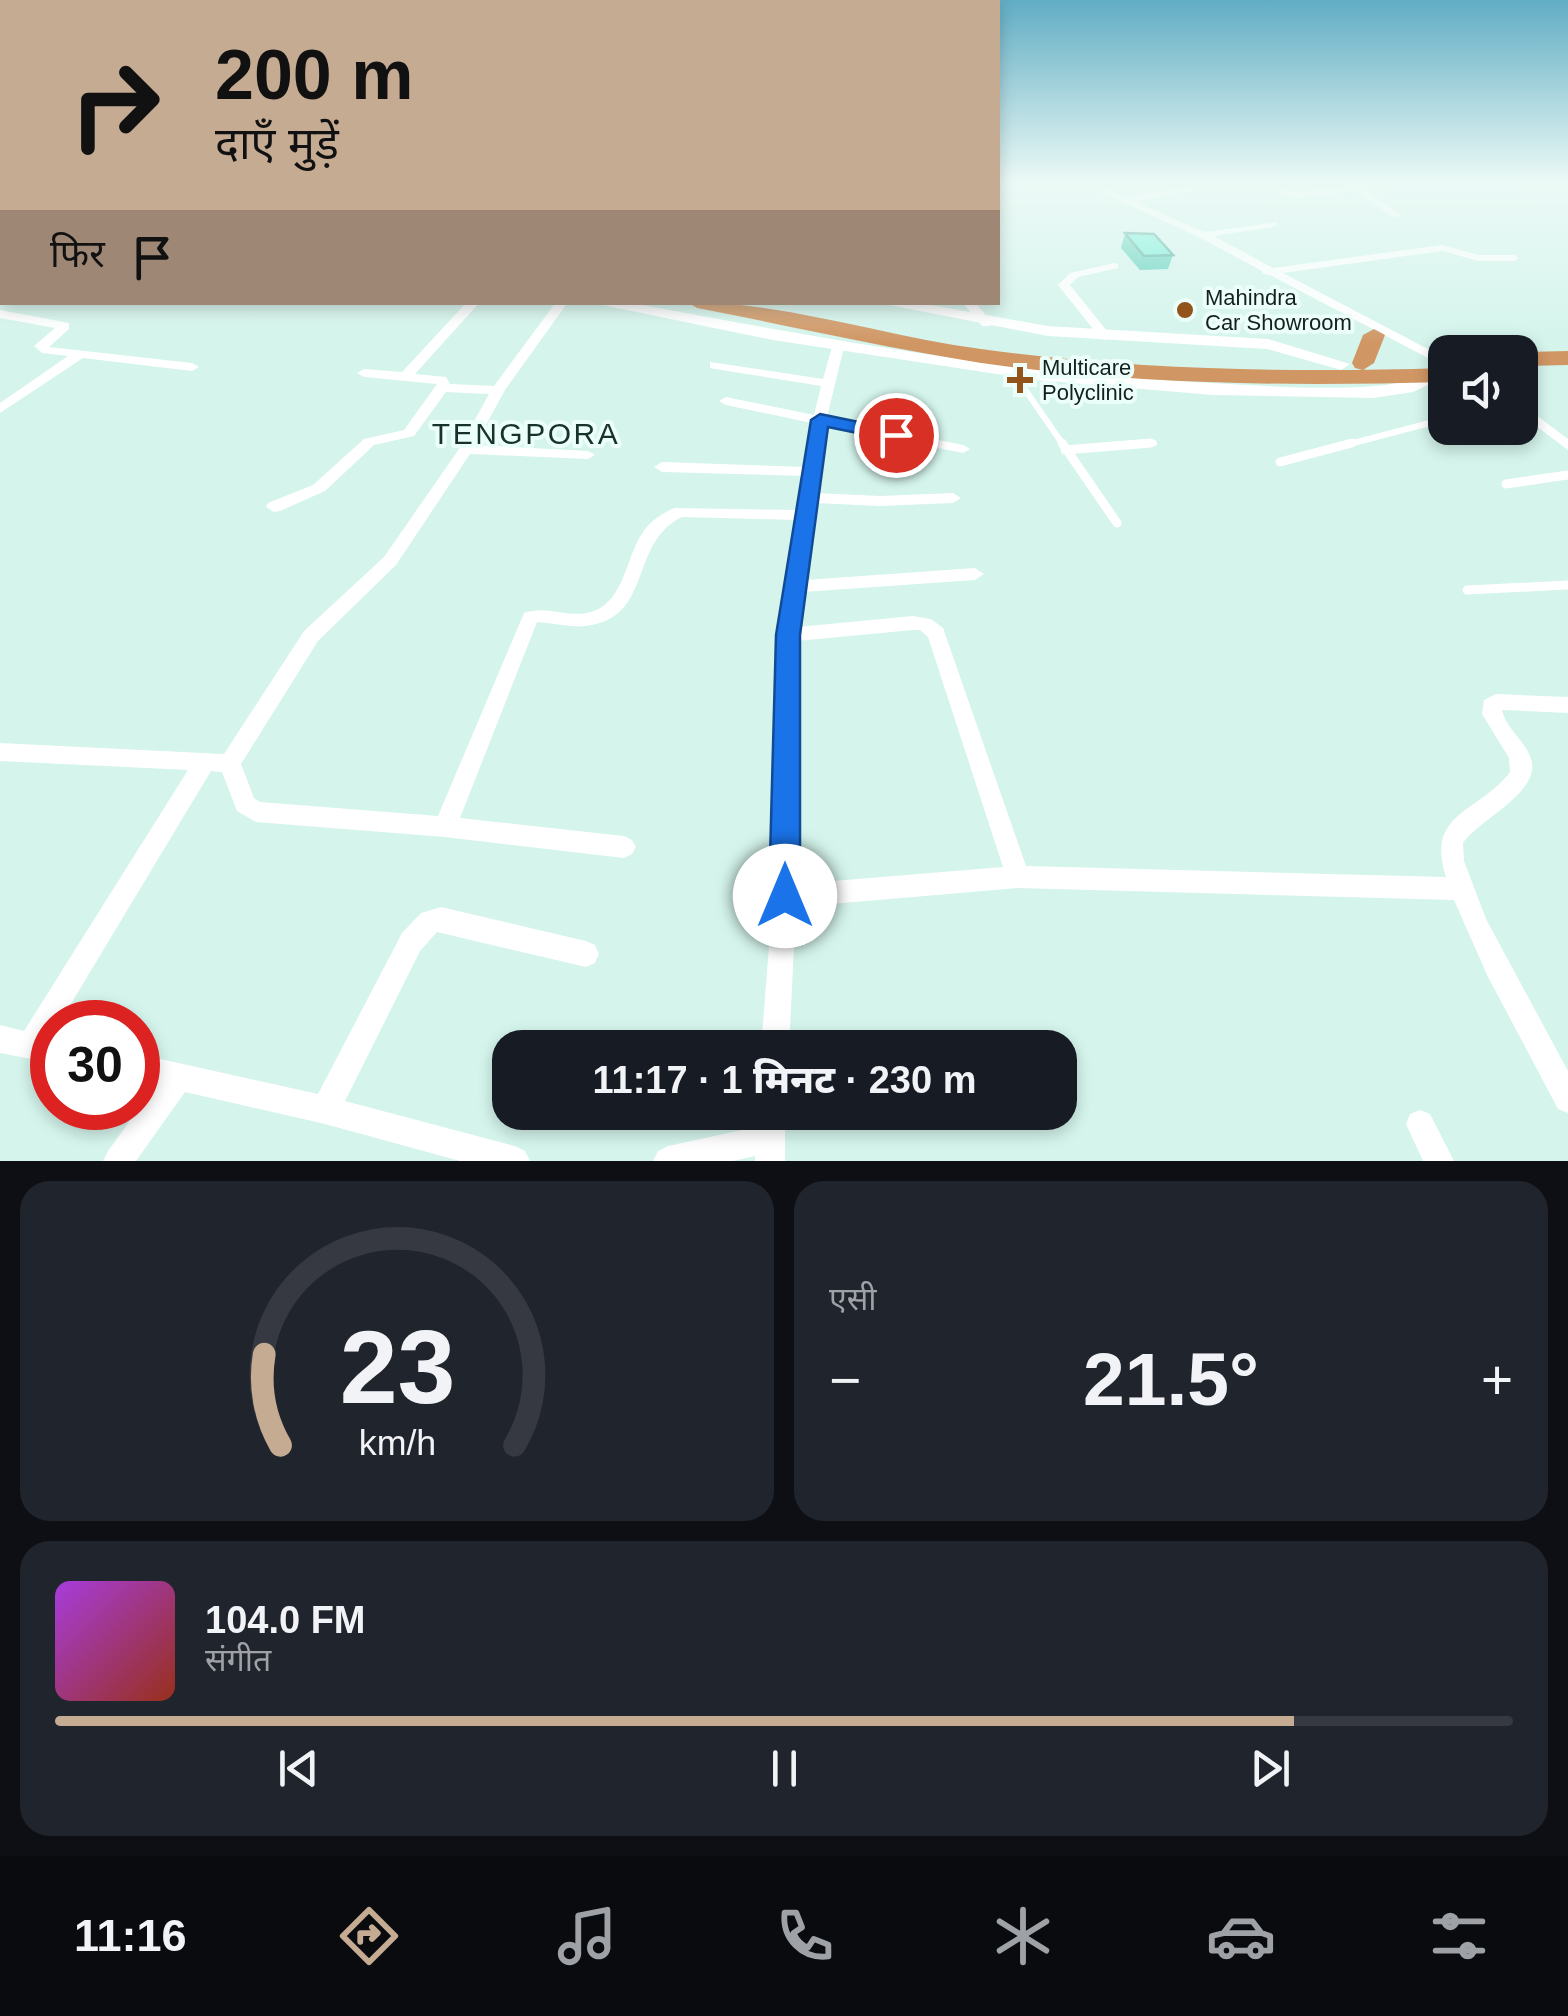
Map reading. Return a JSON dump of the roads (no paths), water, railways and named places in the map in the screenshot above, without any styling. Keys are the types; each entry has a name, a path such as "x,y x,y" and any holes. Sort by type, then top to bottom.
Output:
{"highway":[{"path":"711,305 936,349 1053,365 1205,375 1428,367"},
{"path":"794,305 1016,347 1188,360 1428,367"},
{"path":"1352,364 1374,334"},
{"path":"1538,359 1568,358"},
{"path":"1538,373 1568,372"}],"main road":[{"path":"612,305 1015,375 1181,389 1304,391 1405,388 1428,375"},
{"path":"897,305 986,323 1105,336 1268,344 1352,364"}],"street":[{"path":"1203,236 1208,235"},
{"path":"1203,236 1349,312 1428,359"},
{"path":"1267,272 1442,248 1479,258 1514,258"},
{"path":"1105,336 1064,284 1074,275 1114,266"},
{"path":"405,377 471,305"},
{"path":"230,764 311,636 377,576 466,448 498,390 560,305"},
{"path":"971,305 986,323"},
{"path":"1349,312 1374,334 1428,361"},
{"path":"0,314 65,326 41,348 192,366"},
{"path":"776,1030 785,896 788,635 826,384 838,347"},
{"path":"0,409 79,355"},
{"path":"714,366 826,384"},
{"path":"274,506 319,488 368,442 409,433 442,388 441,380 364,373"},
{"path":"442,388 498,390"},
{"path":"726,402 962,449"},
{"path":"1538,422 1568,446"},
{"path":"466,448 588,455"},
{"path":"662,467 814,472"},
{"path":"444,827 530,618 537,615 584,619 604,614 620,600 650,528 666,516 680,512 952,498"},
{"path":"793,587 975,574"},
{"path":"788,635 914,623 924,624 936,633 1018,877"},
{"path":"1565,708 1491,706 1494,720 1522,763 1522,772 1515,785 1462,824 1450,842 1450,862 1568,1099"},
{"path":"0,752 230,764"},
{"path":"69,1000 204,762"},
{"path":"230,764 245,804 256,812 624,847"},
{"path":"785,896 1018,877 1462,889"},
{"path":"325,1110 411,942 430,921 441,919 586,954"},
{"path":"0,1039 30,1045"},
{"path":"160,1073 325,1110 515,1161"},
{"path":"118,1161 179,1077"},
{"path":"1420,1124 1439,1161"},
{"path":"668,1161 770,1137"}],"lane":[{"path":"1015,375 1117,523"},
{"path":"1280,462 1428,423"},
{"path":"1065,450 1154,442"},
{"path":"1506,484 1568,475"},
{"path":"1466,590 1568,585"}],"place":[{"name":"Mahindra Car Showroom","path":"1185,310"},
{"name":"Multicare Polyclinic","path":"1020,380"}],"district":[{"name":"TENGPORA","path":"526,433"}]}
